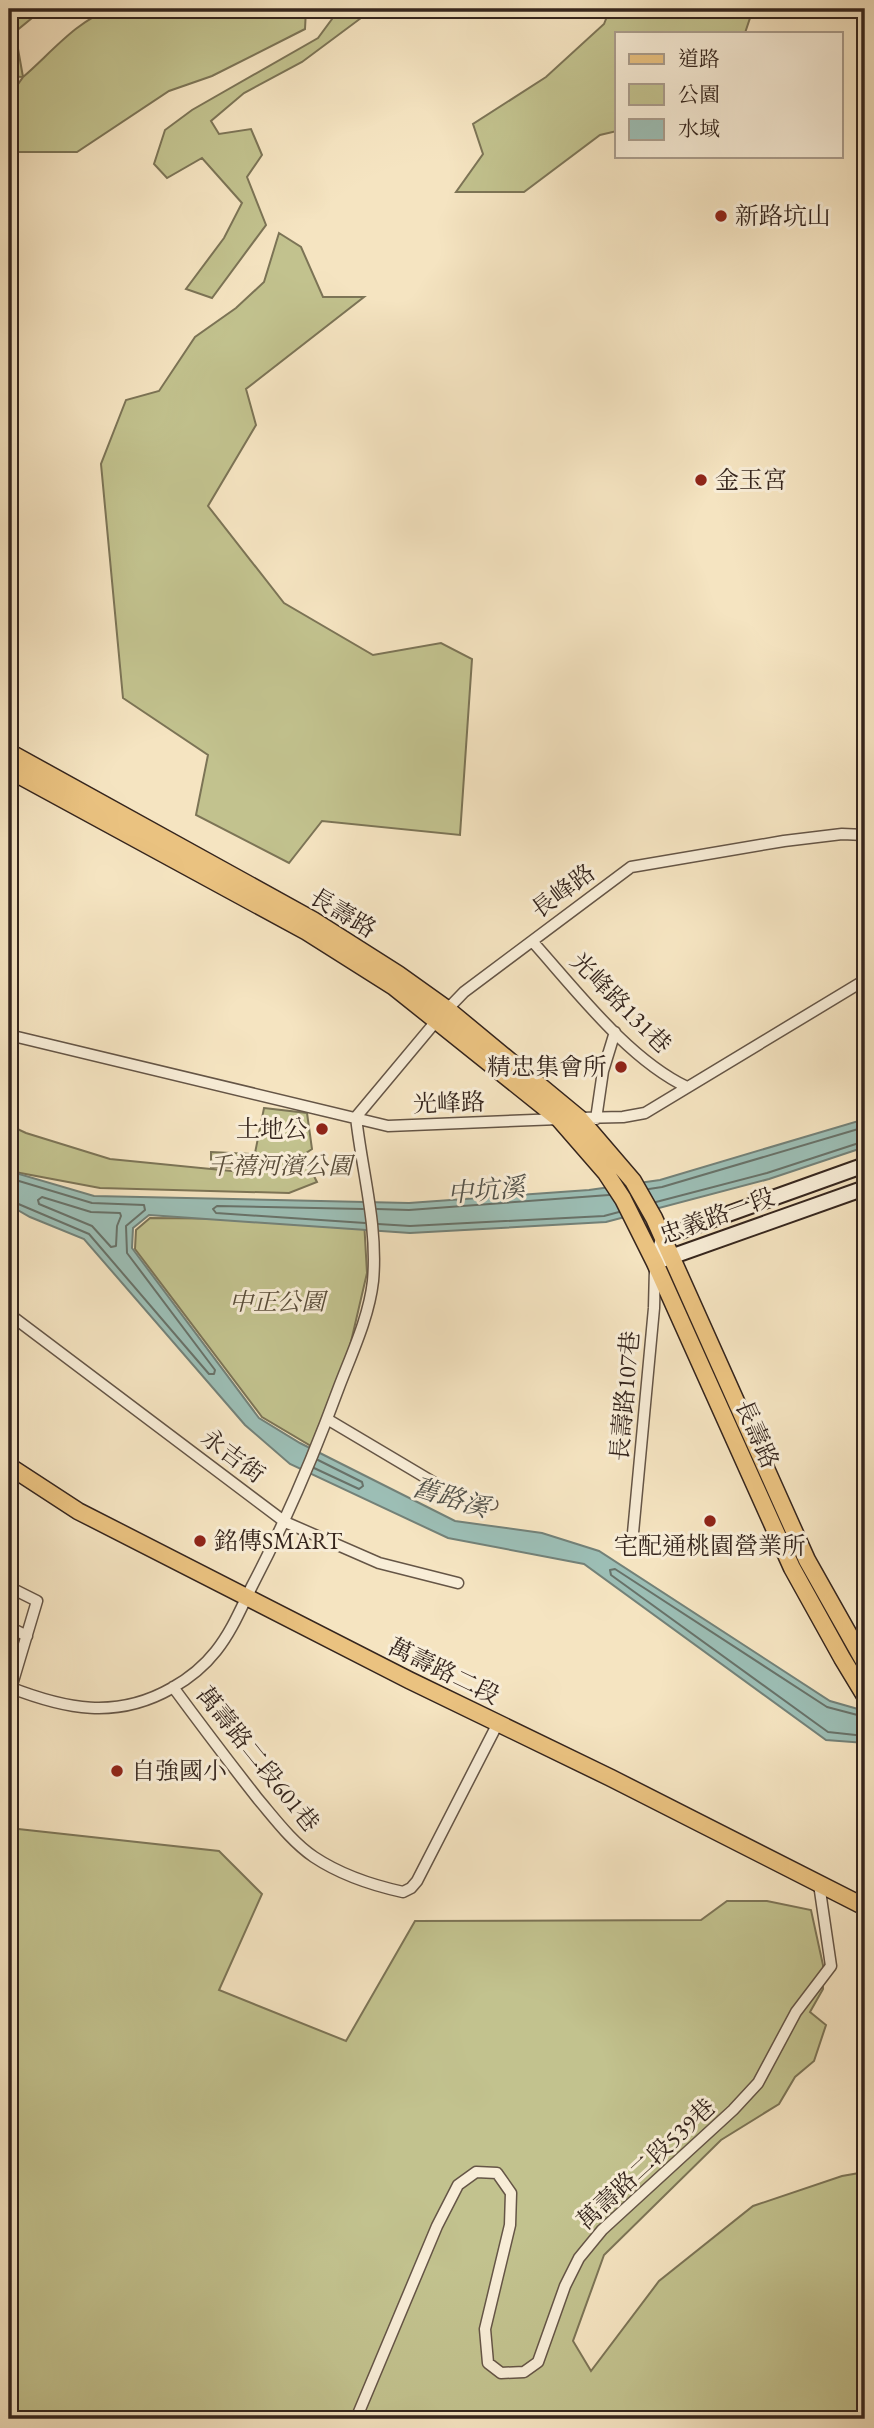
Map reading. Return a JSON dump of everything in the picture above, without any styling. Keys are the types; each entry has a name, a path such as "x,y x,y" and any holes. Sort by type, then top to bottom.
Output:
{"main road":[{"name":"長壽路","path":"9,752 280,910 394,986 442,1014 579,1118 612,1168 654,1218 664,1237 807,1560 865,1663"},
{"name":"長壽路","path":"9,770 280,910"},
{"name":"長壽路","path":"442,1014 612,1168 623,1199 792,1568 865,1696"},
{"name":"忠義路一段","path":"654,1263 664,1237 865,1165"},
{"name":"忠義路一段","path":"654,1263 865,1188"},
{"name":"萬壽路二段","path":"9,1466 78,1511 409,1680 865,1907"}],"street":[{"name":"長峰路","path":"356,1118 442,1014 464,992 631,867 784,841 842,834 865,835"},
{"name":"光峰路131巷","path":"532,941 615,1032 667,1078 687,1087"},
{"name":"光峰路","path":"9,1035 388,1126 596,1118 645,1113 865,980"},
{"path":"596,1118 603,1071 615,1032"},
{"path":"9,1587 37,1601 10,1688 61,1705 107,1709 150,1699 173,1687 215,1653 235,1622 285,1522 322,1434 371,1294 373,1242 368,1187 359,1150 356,1118"},
{"name":"長壽路107巷","path":"633,1533 654,1308 654,1263"},
{"name":"永吉街","path":"9,1314 285,1522 379,1563 458,1583"},
{"path":"327,1419 460,1498 492,1504"},
{"path":"9,1627 27,1636"},
{"name":"萬壽路二段601巷","path":"173,1687 240,1776 292,1838 311,1855 348,1877 403,1892 417,1881 498,1723"},
{"name":"萬壽路二段539巷","path":"356,2419 437,2226 458,2185 476,2172 497,2173 511,2193 510,2225 485,2329 488,2363 501,2373 524,2372 538,2362 565,2286 579,2258 602,2230 733,2110 758,2083 796,2012 831,1966 819,1884"}],"green space":[{"path":"9,9 43,9 15,32 23,77 9,76"},
{"path":"306,9 305,29 212,76 169,91 77,152 9,152 9,97 23,77 86,21 110,10"},
{"path":"331,9 377,9 302,62 244,93 211,121 219,134 251,129 262,155 247,177 266,225 212,298 186,289 224,238 242,203 202,158 167,178 154,164 165,130 192,110 318,38 332,19"},
{"path":"610,9 753,9 745,32 615,32 615,131 600,135 524,192 456,192 483,154 473,124 546,77 604,24"},
{"path":"279,233 301,247 323,297 364,297 246,389 256,425 208,506 284,603 373,655 441,643 472,659 460,835 322,821 289,863 196,815 208,755 123,698 101,464 126,400 159,391 195,337 236,308 264,282"},
{"name":"千禧河濱公園","path":"264,1108 307,1113 312,1149 303,1155 317,1182 289,1193 100,1188 15,1172 9,1168 9,1125 26,1133 110,1159 251,1173"},
{"path":"211,1152 250,1154 249,1168 211,1167"},
{"name":"中正公園","path":"150,1218 364,1220 367,1273 350,1346 311,1446 262,1417 135,1249 136,1230"},
{"path":"9,1828 219,1851 262,1894 219,1990 346,2041 415,1921 701,1920 727,1901 767,1901 811,1910 823,1965 823,1989 810,2012 826,2025 814,2061 795,2077 779,2104 721,2140 604,2255 573,2341 591,2371 659,2281 753,2206 842,2176 865,2172 865,2419 9,2419"}],"water":[{"path":"865,1119 865,1147 769,1179 606,1222 410,1233 149,1215 133,1228 132,1248 259,1418 300,1443 455,1521 542,1533 599,1551 830,1701 865,1711 865,1743 826,1740 584,1564 448,1538 290,1464 245,1425 84,1239 30,1217 9,1205 9,1171 94,1196 409,1203 589,1190 660,1180"}],"place":[{"name":"新路坑山","path":"721,216"},
{"name":"金玉宮","path":"701,480"},
{"name":"精忠集會所","path":"621,1067"},
{"name":"土地公","path":"322,1129"},
{"name":"宅配通桃園營業所","path":"710,1521"},
{"name":"銘傳SMART","path":"200,1541"},
{"name":"自強國小","path":"117,1771"}],"water label":[{"name":"中坑溪","path":"486,1190"},
{"name":"舊路溪","path":"451,1497"}]}
